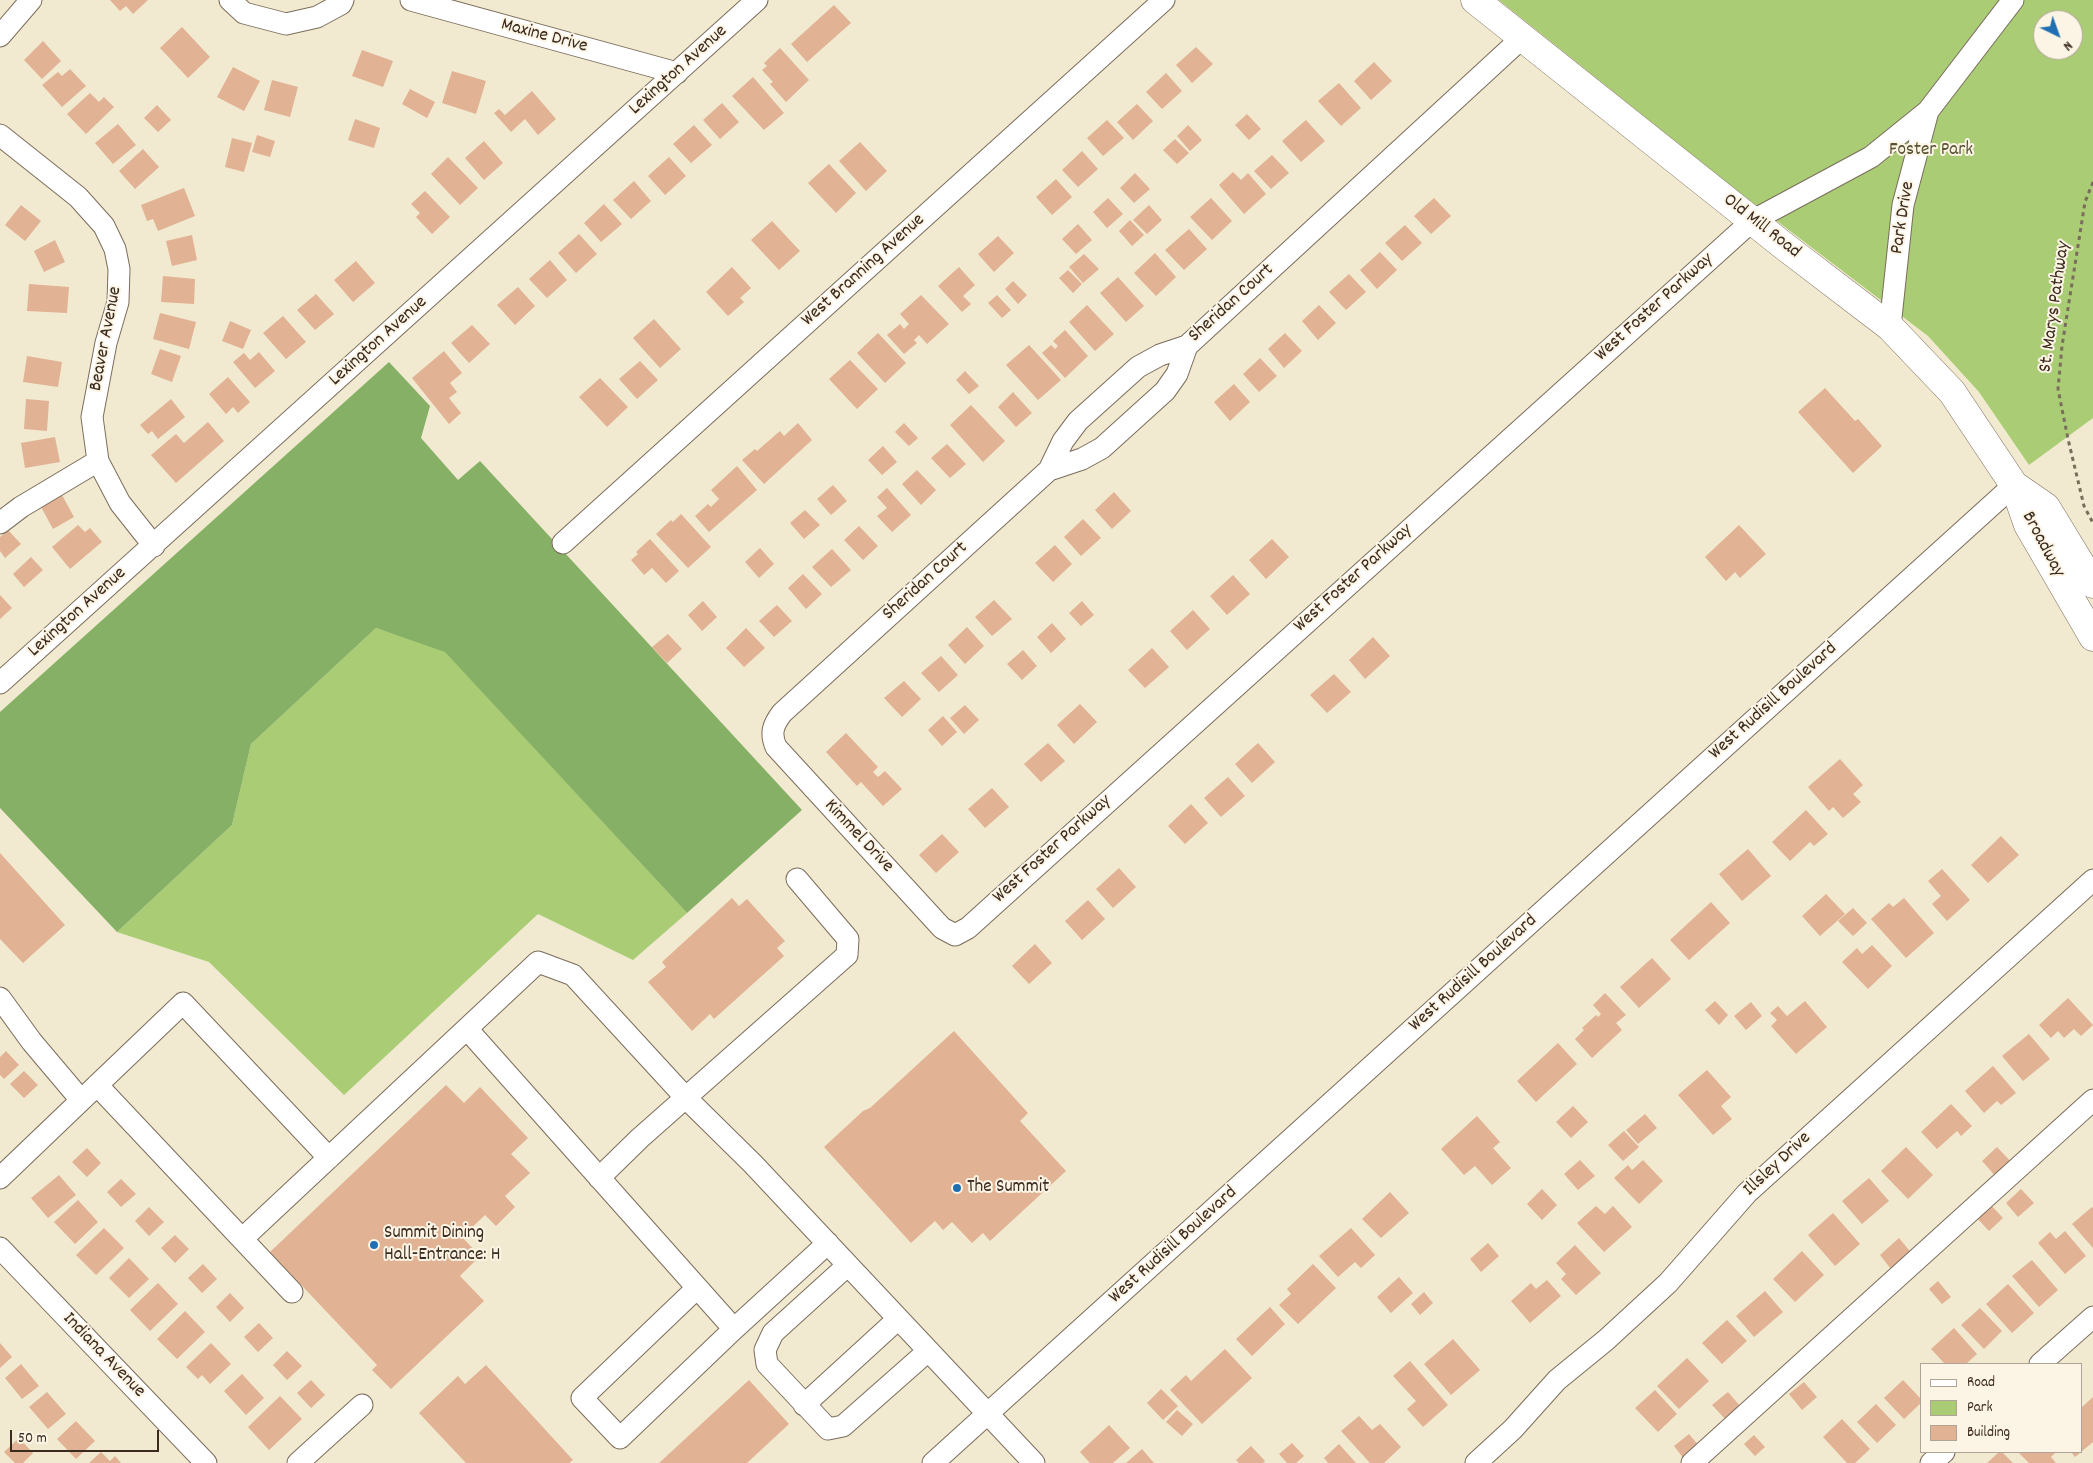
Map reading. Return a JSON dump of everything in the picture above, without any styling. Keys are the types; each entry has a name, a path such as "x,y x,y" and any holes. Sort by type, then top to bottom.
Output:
{"main road":[{"name":"Old Mill Road","path":"1474,0 1523,37 1752,221 1890,327 1952,392 2014,485"},
{"name":"Broadway","path":"2014,485 2046,508 2093,584"},
{"name":"Broadway","path":"2014,485 2028,525 2093,637"}],"street":[{"path":"0,36 31,0"},
{"path":"230,0 244,14 286,24 316,17 341,4 343,0"},
{"name":"Maxine Drive","path":"411,0 678,73"},
{"name":"Lexington Avenue","path":"0,683 757,0"},
{"name":"West Branning Avenue","path":"563,543 1164,0"},
{"name":"Park Drive","path":"1752,221 1871,156 1928,111 2013,0"},
{"name":"Sheridan Court","path":"772,731 782,713 1049,470 1063,440 1078,422 1138,367 1160,355 1187,346 1523,37"},
{"name":"Park Drive","path":"1890,327 1903,205 1928,111"},
{"name":"Beaver Avenue","path":"0,135 84,203 104,226 115,249 119,269 118,302 106,343 92,416 98,461 120,503 154,546"},
{"name":"West Foster Parkway","path":"955,935 968,928 1752,221"},
{"path":"1049,470 1082,459 1102,448 1158,398 1177,374 1187,346"},
{"path":"0,523 98,461"},
{"name":"West Rudisill Boulevard","path":"933,1463 2014,485"},
{"name":"Kimmel Drive","path":"772,731 772,739 776,747 942,928 955,935"},
{"path":"599,1178 640,1138 847,955 848,939 797,879"},
{"name":"Illsley Drive","path":"1476,1463 1513,1429 1557,1380 1606,1340 1668,1283 1747,1193 2093,880"},
{"path":"242,1239 538,962 572,975 686,1098 753,1164 1034,1463"},
{"path":"0,998 32,1042 74,1107"},
{"path":"0,1178 183,1003 329,1158"},
{"path":"467,1029 734,1329"},
{"path":"97,1085 292,1292"},
{"path":"1692,1463 2093,1100"},
{"path":"697,1288 582,1398 620,1438 734,1329 828,1243"},
{"name":"Indiana Avenue","path":"0,1248 206,1463"},
{"path":"848,1265 773,1334 765,1350 767,1364 804,1405 828,1429 843,1426 928,1351"},
{"path":"2041,1363 2093,1317"},
{"path":"804,1405 898,1319"},
{"path":"298,1463 362,1405"},
{"path":"1931,1463 1943,1453"}],"path":[{"name":"St. Marys Pathway","path":"2093,182 2085,202 2062,346 2058,388 2084,506 2093,523"}],"green space":[{"name":"Foster Park","path":"1499,0 2093,0 2093,418 2029,465 1979,392 1928,336 1735,189"},
{"path":"389,362 430,406 421,438 458,480 480,461 802,810 687,913 445,652 376,628 251,744 232,825 117,932 0,808 0,712"},
{"path":"376,628 445,651 687,913 633,960 538,914 344,1095 209,962 117,932 232,825 251,744"}],"building":[{"path":"110,0 148,0 133,14 126,6 120,11"},
{"path":"834,5 851,23 807,62 791,44"},
{"path":"182,27 210,57 188,78 160,48"},
{"path":"43,41 61,61 42,79 24,60"},
{"path":"1196,47 1213,64 1192,83 1176,65"},
{"path":"780,48 809,80 786,102 770,84 773,82 762,70 767,66 764,63"},
{"path":"362,50 393,61 383,87 352,76"},
{"path":"1374,62 1392,81 1371,100 1354,81"},
{"path":"233,67 260,81 244,111 217,97"},
{"path":"70,69 86,86 62,107 42,85 58,72 62,76"},
{"path":"452,71 486,81 476,114 442,103"},
{"path":"1166,73 1182,91 1162,109 1146,92"},
{"path":"753,77 784,113 764,130 732,96"},
{"path":"272,80 298,87 290,117 264,110"},
{"path":"1339,83 1361,108 1341,126 1318,101"},
{"path":"410,89 435,102 427,118 402,104"},
{"path":"532,91 556,119 538,135 525,119 511,132 494,113 499,109 505,115"},
{"path":"90,93 99,102 104,97 114,107 86,134 67,114"},
{"path":"722,103 739,122 720,139 703,120"},
{"path":"1137,104 1153,121 1133,140 1117,122"},
{"path":"157,105 171,120 158,132 144,118"},
{"path":"1247,114 1261,129 1249,140 1235,125"},
{"path":"355,119 380,128 374,148 348,140"},
{"path":"1107,120 1124,138 1103,156 1087,138"},
{"path":"1306,120 1325,141 1301,162 1282,141"},
{"path":"118,124 136,145 113,164 95,143"},
{"path":"694,125 712,145 691,163 673,144"},
{"path":"1188,125 1202,140 1190,151 1177,136"},
{"path":"257,135 275,141 270,157 252,152"},
{"path":"232,138 252,143 244,172 225,167"},
{"path":"1175,139 1189,153 1177,164 1163,150"},
{"path":"484,141 503,163 484,180 465,158"},
{"path":"860,142 887,171 866,191 839,161"},
{"path":"143,149 159,167 135,189 119,171"},
{"path":"1082,151 1098,169 1078,187 1062,170"},
{"path":"1272,155 1289,173 1271,189 1254,171"},
{"path":"448,157 478,188 460,205 431,174"},
{"path":"669,157 686,176 665,195 648,176"},
{"path":"829,164 856,193 836,213 808,183"},
{"path":"1233,172 1241,180 1248,173 1266,194 1244,214 1219,185"},
{"path":"1135,173 1150,189 1134,203 1120,188"},
{"path":"1056,179 1072,197 1052,215 1036,197"},
{"path":"634,181 651,201 631,219 613,200"},
{"path":"184,188 195,216 158,231 153,219 147,221 141,205"},
{"path":"425,191 450,217 432,234 416,217 420,213 411,204"},
{"path":"1108,198 1123,214 1107,228 1093,212"},
{"path":"1211,198 1232,221 1212,240 1190,217"},
{"path":"1434,198 1451,216 1431,234 1414,216"},
{"path":"604,204 622,224 601,242 584,223"},
{"path":"21,205 41,221 25,241 5,225"},
{"path":"1149,205 1162,220 1147,234 1133,220"},
{"path":"1130,220 1144,235 1132,246 1119,231"},
{"path":"772,221 800,251 779,270 751,240"},
{"path":"1078,224 1092,240 1076,254 1062,239"},
{"path":"1405,225 1422,243 1402,261 1385,243"},
{"path":"1189,229 1207,249 1184,270 1165,250"},
{"path":"579,234 597,254 576,273 558,253"},
{"path":"192,235 197,260 172,266 166,241"},
{"path":"998,236 1014,253 994,272 978,254"},
{"path":"55,240 65,262 44,272 34,251"},
{"path":"1380,252 1397,270 1377,289 1360,270"},
{"path":"1155,253 1176,277 1156,296 1134,273"},
{"path":"1084,254 1099,269 1083,283 1069,267"},
{"path":"550,260 567,280 547,298 529,279"},
{"path":"356,261 375,283 353,302 334,280"},
{"path":"732,267 751,288 740,298 744,302 728,316 706,292"},
{"path":"959,267 975,285 963,296 971,304 962,312 938,286"},
{"path":"1068,270 1082,284 1073,293 1059,278"},
{"path":"1349,274 1366,292 1346,310 1329,292"},
{"path":"163,276 195,279 194,304 161,302"},
{"path":"1118,277 1144,306 1126,322 1100,293"},
{"path":"1013,281 1027,295 1018,304 1005,289"},
{"path":"29,284 69,287 67,313 27,311"},
{"path":"518,287 535,306 515,325 497,305"},
{"path":"316,294 334,314 315,330 297,310"},
{"path":"921,295 949,324 927,344 919,335 914,340 917,343 904,354 887,335 900,324 904,329 909,324 900,314"},
{"path":"997,295 1011,310 1002,318 988,303"},
{"path":"1087,305 1114,334 1095,351 1069,322"},
{"path":"1319,305 1336,323 1318,340 1302,321"},
{"path":"160,313 196,322 189,349 153,339"},
{"path":"283,316 306,342 286,359 263,333"},
{"path":"654,319 681,349 660,368 633,338"},
{"path":"230,321 251,330 243,349 222,341"},
{"path":"472,325 490,344 469,363 451,343"},
{"path":"1065,330 1088,356 1065,378 1042,353 1051,345 1055,349 1058,346 1053,341"},
{"path":"878,333 906,363 885,383 857,353"},
{"path":"1285,333 1302,351 1284,368 1268,349"},
{"path":"1029,345 1061,380 1038,400 1006,365"},
{"path":"160,349 181,356 172,382 151,374"},
{"path":"444,351 462,373 450,383 457,392 449,398 461,413 449,424 412,378"},
{"path":"259,352 275,371 255,388 233,362 244,353 250,360"},
{"path":"27,356 62,362 58,387 23,382"},
{"path":"1260,358 1277,376 1259,392 1243,374"},
{"path":"850,360 878,389 857,409 829,379"},
{"path":"640,361 658,380 637,399 619,379"},
{"path":"965,371 979,386 969,394 956,380"},
{"path":"228,377 250,402 238,413 233,407 226,414 209,394"},
{"path":"600,378 628,407 607,427 579,397"},
{"path":"1234,384 1250,402 1230,421 1214,402"},
{"path":"1825,388 1855,421 1858,419 1882,446 1853,473 1798,412"},
{"path":"1013,392 1032,413 1016,427 998,407"},
{"path":"26,399 49,401 47,431 24,429"},
{"path":"171,399 185,417 158,439 152,431 148,434 140,425"},
{"path":"971,405 1005,441 983,462 950,425"},
{"path":"208,422 224,441 176,483 151,455 176,434 184,443"},
{"path":"798,423 812,440 764,484 742,460 755,449 757,451 780,431 784,436"},
{"path":"904,423 918,438 909,446 895,432"},
{"path":"55,437 60,462 25,468 21,443"},
{"path":"947,444 966,464 950,478 931,458"},
{"path":"883,446 897,462 882,475 868,460"},
{"path":"737,466 757,490 709,532 695,516 708,504 711,507 719,499 711,490"},
{"path":"917,470 936,490 921,505 902,484"},
{"path":"833,485 847,501 831,515 817,499"},
{"path":"887,488 911,515 892,532 877,516 887,508 877,497"},
{"path":"1114,492 1131,511 1112,529 1095,510"},
{"path":"62,495 74,517 53,529 41,507"},
{"path":"805,510 820,525 804,539 790,523"},
{"path":"681,514 711,547 688,568 656,534 671,520 673,522"},
{"path":"1083,519 1101,538 1081,556 1064,537"},
{"path":"78,525 85,532 90,528 102,542 70,569 52,547"},
{"path":"1739,525 1766,554 1740,578 1735,572 1726,581 1705,557"},
{"path":"859,526 878,546 863,560 844,540"},
{"path":"8,530 21,544 5,558 0,551 0,537"},
{"path":"650,539 679,571 666,583 652,568 644,575 631,560 638,554 636,552"},
{"path":"1272,539 1289,557 1266,579 1249,560"},
{"path":"1055,545 1072,564 1053,582 1035,563"},
{"path":"760,548 774,564 759,578 745,562"},
{"path":"832,549 851,570 831,587 812,567"},
{"path":"31,557 43,570 24,587 13,574"},
{"path":"803,574 822,594 806,609 788,588"},
{"path":"1233,575 1250,594 1227,615 1210,596"},
{"path":"0,595 12,608 0,619"},
{"path":"994,600 1012,619 992,636 975,617"},
{"path":"703,601 717,617 702,631 688,615"},
{"path":"1082,601 1094,615 1081,626 1069,613"},
{"path":"777,605 792,621 774,637 759,621"},
{"path":"1193,610 1210,629 1187,650 1170,631"},
{"path":"1052,623 1066,639 1051,653 1037,637"},
{"path":"967,627 984,646 965,664 948,645"},
{"path":"746,628 765,648 744,667 726,648"},
{"path":"668,634 682,649 667,663 652,647"},
{"path":"1373,637 1390,656 1365,679 1349,660"},
{"path":"1152,648 1169,667 1145,688 1128,670"},
{"path":"1023,650 1037,666 1022,680 1007,664"},
{"path":"941,656 958,675 939,692 921,673"},
{"path":"1334,674 1351,692 1327,713 1310,695"},
{"path":"904,681 921,699 902,717 884,698"},
{"path":"1080,704 1097,722 1074,744 1057,725"},
{"path":"965,705 979,720 964,734 950,718"},
{"path":"943,716 957,732 942,746 928,730"},
{"path":"846,733 878,767 873,772 878,777 885,771 902,789 883,806 861,782 857,786 826,752"},
{"path":"1048,743 1065,761 1041,782 1024,764"},
{"path":"1258,743 1275,762 1252,783 1235,764"},
{"path":"1840,759 1863,785 1853,794 1861,802 1843,818 1833,807 1829,811 1808,787"},
{"path":"1228,777 1245,796 1221,817 1204,798"},
{"path":"992,788 1009,807 985,828 968,809"},
{"path":"1191,804 1208,823 1185,844 1168,826"},
{"path":"1806,810 1828,834 1814,846 1810,842 1790,861 1772,842"},
{"path":"942,834 959,852 936,873 919,855"},
{"path":"2001,836 2019,855 1988,883 1971,865"},
{"path":"1748,849 1771,876 1742,901 1719,874"},
{"path":"0,853 65,925 23,963 0,939"},
{"path":"1119,868 1136,887 1113,908 1096,889"},
{"path":"1942,869 1970,900 1947,921 1932,904 1941,896 1928,881"},
{"path":"1826,894 1845,914 1820,936 1802,916"},
{"path":"732,898 739,906 747,899 785,941 777,948 784,956 714,1019 710,1014 692,1031 648,982 666,967 662,962"},
{"path":"1904,898 1934,933 1906,958 1871,919 1889,903 1893,907"},
{"path":"1088,900 1105,919 1082,940 1065,921"},
{"path":"1711,902 1730,923 1689,960 1670,940"},
{"path":"1853,908 1867,923 1853,936 1838,921"},
{"path":"1035,944 1052,963 1029,984 1012,966"},
{"path":"1872,945 1892,966 1868,989 1842,962 1857,948 1862,954"},
{"path":"1652,958 1671,979 1639,1008 1620,987"},
{"path":"1605,993 1626,1015 1616,1023 1622,1030 1592,1058 1575,1039 1584,1030 1582,1028 1596,1015 1598,1017 1601,1014 1593,1005"},
{"path":"2068,998 2093,1025 2081,1036 2074,1029 2064,1038 2058,1031 2051,1038 2039,1025"},
{"path":"1715,1001 1728,1015 1719,1025 1705,1010"},
{"path":"1805,1001 1827,1027 1796,1054 1771,1026 1777,1020 1770,1013 1778,1006 1787,1016"},
{"path":"1751,1002 1762,1016 1746,1030 1734,1016"},
{"path":"954,1031 1028,1113 1020,1121 1066,1171 990,1241 983,1233 972,1243 952,1222 943,1230 935,1221 911,1243 824,1147 863,1111 870,1108"},
{"path":"2029,1034 2050,1059 2023,1081 2002,1056"},
{"path":"1558,1043 1577,1064 1536,1102 1517,1081"},
{"path":"6,1051 19,1065 4,1079 0,1075 0,1057"},
{"path":"1993,1066 2016,1093 2001,1105 1997,1101 1984,1113 1965,1091"},
{"path":"1707,1070 1731,1097 1721,1106 1732,1119 1713,1135 1678,1095"},
{"path":"24,1071 38,1085 24,1098 10,1084"},
{"name":"Summit Dining Hall-Entrance: H","path":"446,1085 464,1103 480,1087 528,1138 511,1154 530,1173 505,1196 515,1207 496,1226 485,1215 462,1237 480,1256 460,1276 484,1301 391,1389 372,1370 377,1365 270,1252"},
{"path":"1951,1104 1972,1126 1961,1136 1957,1131 1937,1149 1921,1132"},
{"path":"1573,1106 1588,1122 1571,1138 1556,1122"},
{"path":"1645,1114 1657,1128 1638,1144 1626,1130"},
{"path":"1477,1116 1500,1142 1493,1148 1511,1168 1492,1185 1475,1166 1464,1175 1441,1149"},
{"path":"1624,1131 1639,1147 1623,1161 1608,1145"},
{"path":"1906,1147 1933,1175 1908,1199 1881,1171"},
{"path":"1997,1147 2014,1165 1998,1179 1982,1161"},
{"path":"87,1148 101,1163 87,1177 72,1162"},
{"path":"1580,1160 1595,1176 1578,1190 1564,1174"},
{"path":"1643,1160 1663,1181 1639,1204 1614,1178 1628,1165 1632,1170"},
{"path":"59,1175 76,1195 48,1218 31,1198"},
{"path":"1869,1178 1889,1201 1862,1224 1842,1201"},
{"path":"121,1179 136,1194 121,1207 107,1192"},
{"path":"1542,1189 1557,1205 1542,1220 1527,1204"},
{"path":"2021,1189 2034,1203 2018,1217 2006,1203"},
{"path":"1390,1192 1409,1213 1381,1238 1362,1219"},
{"path":"78,1200 98,1222 75,1244 54,1222"},
{"path":"1989,1203 2003,1218 1989,1231 1975,1216"},
{"path":"1596,1206 1605,1214 1613,1206 1632,1227 1604,1252 1577,1223"},
{"path":"149,1207 164,1222 149,1236 135,1221"},
{"path":"2093,1208 2093,1248 2072,1224"},
{"path":"1833,1213 1860,1244 1835,1266 1808,1235"},
{"path":"104,1228 124,1248 96,1275 76,1255"},
{"path":"1351,1228 1375,1255 1361,1268 1355,1262 1338,1277 1319,1256"},
{"path":"2065,1231 2086,1256 2065,1274 2038,1243 2050,1232 2056,1239"},
{"path":"175,1235 189,1249 175,1263 161,1248"},
{"path":"1899,1238 1914,1256 1894,1273 1880,1255"},
{"path":"1488,1243 1499,1256 1481,1272 1470,1259"},
{"path":"1575,1245 1601,1273 1576,1295 1561,1279 1566,1274 1556,1263"},
{"path":"1802,1251 1824,1275 1795,1302 1773,1279"},
{"path":"129,1258 149,1279 129,1298 109,1278"},
{"path":"2032,1260 2058,1290 2039,1307 2012,1276"},
{"path":"203,1264 217,1279 202,1293 188,1278"},
{"path":"1313,1264 1336,1288 1298,1324 1279,1305 1291,1294 1287,1289"},
{"path":"1399,1277 1413,1293 1391,1313 1377,1297"},
{"path":"1547,1280 1561,1296 1530,1323 1511,1301 1531,1283 1536,1289"},
{"path":"1938,1281 1951,1297 1942,1304 1929,1289"},
{"path":"158,1283 178,1304 150,1331 130,1310"},
{"path":"2008,1284 2034,1313 2012,1333 1986,1304"},
{"path":"1765,1291 1783,1312 1754,1337 1736,1316"},
{"path":"1424,1292 1433,1303 1420,1315 1411,1304"},
{"path":"230,1293 244,1308 230,1322 216,1307"},
{"path":"1270,1307 1285,1324 1252,1356 1236,1339"},
{"path":"1980,1308 2002,1331 1984,1349 1961,1325"},
{"path":"185,1311 205,1332 177,1359 157,1339"},
{"path":"1727,1320 1747,1341 1722,1364 1702,1343"},
{"path":"259,1323 273,1338 258,1352 244,1337"},
{"path":"1954,1328 1977,1354 1967,1363 1944,1363 1931,1349"},
{"path":"1453,1339 1480,1370 1451,1395 1424,1364"},
{"path":"0,1343 12,1357 0,1368"},
{"path":"211,1343 231,1364 210,1384 202,1375 198,1379 186,1367"},
{"path":"1225,1349 1252,1378 1202,1424 1170,1390 1186,1375 1191,1381"},
{"path":"287,1351 302,1366 287,1380 273,1365"},
{"path":"1687,1358 1709,1381 1679,1409 1657,1386"},
{"path":"1410,1361 1448,1405 1423,1427 1407,1409 1416,1401 1393,1376"},
{"path":"21,1364 39,1386 22,1399 5,1378"},
{"path":"486,1365 573,1460 569,1463 466,1463 419,1413 458,1376 465,1384"},
{"path":"242,1374 264,1398 246,1415 224,1391"},
{"path":"311,1380 325,1395 311,1408 297,1393"},
{"path":"749,1380 789,1424 747,1463 659,1463"},
{"path":"1903,1380 1920,1398 1920,1404 1904,1419 1884,1398"},
{"path":"1804,1382 1817,1397 1802,1410 1789,1394"},
{"path":"1161,1389 1178,1406 1163,1420 1147,1403"},
{"path":"1655,1390 1677,1414 1658,1432 1635,1408"},
{"path":"47,1392 66,1414 48,1429 29,1407"},
{"path":"1728,1392 1741,1407 1726,1420 1712,1405"},
{"path":"280,1396 302,1419 269,1450 248,1427"},
{"path":"2093,1397 2093,1442 2083,1450 2083,1406"},
{"path":"1876,1404 1896,1425 1877,1443 1857,1422"},
{"path":"1177,1410 1193,1424 1182,1436 1166,1422"},
{"path":"1359,1416 1372,1430 1380,1424 1401,1447 1384,1463 1370,1463 1341,1431"},
{"path":"1842,1419 1870,1449 1855,1463 1847,1463 1823,1437"},
{"path":"76,1421 95,1441 76,1459 57,1439"},
{"path":"1109,1425 1130,1448 1113,1463 1090,1463 1080,1452"},
{"path":"1689,1434 1699,1446 1684,1459 1674,1446"},
{"path":"1754,1435 1765,1447 1755,1456 1744,1444"},
{"path":"19,1438 33,1453 23,1463 15,1463 4,1452"},
{"path":"1292,1443 1304,1456 1296,1463 1287,1463 1279,1454"},
{"path":"1339,1444 1356,1463 1328,1463 1324,1458"},
{"path":"1251,1446 1265,1461 1263,1463 1239,1463 1236,1460"},
{"path":"1142,1449 1154,1463 1126,1463"},
{"path":"101,1452 110,1461 115,1456 121,1463 89,1463"},
{"path":"1998,1453 2003,1453 2013,1463 1987,1463"},
{"path":"2019,1453 2055,1453 2051,1457 2056,1463 2029,1463"},
{"path":"2072,1453 2080,1453 2075,1457"}],"place":[{"name":"The Summit","path":"957,1188"},
{"name":"Summit Dining Hall-Entrance: H","path":"374,1245"}]}
